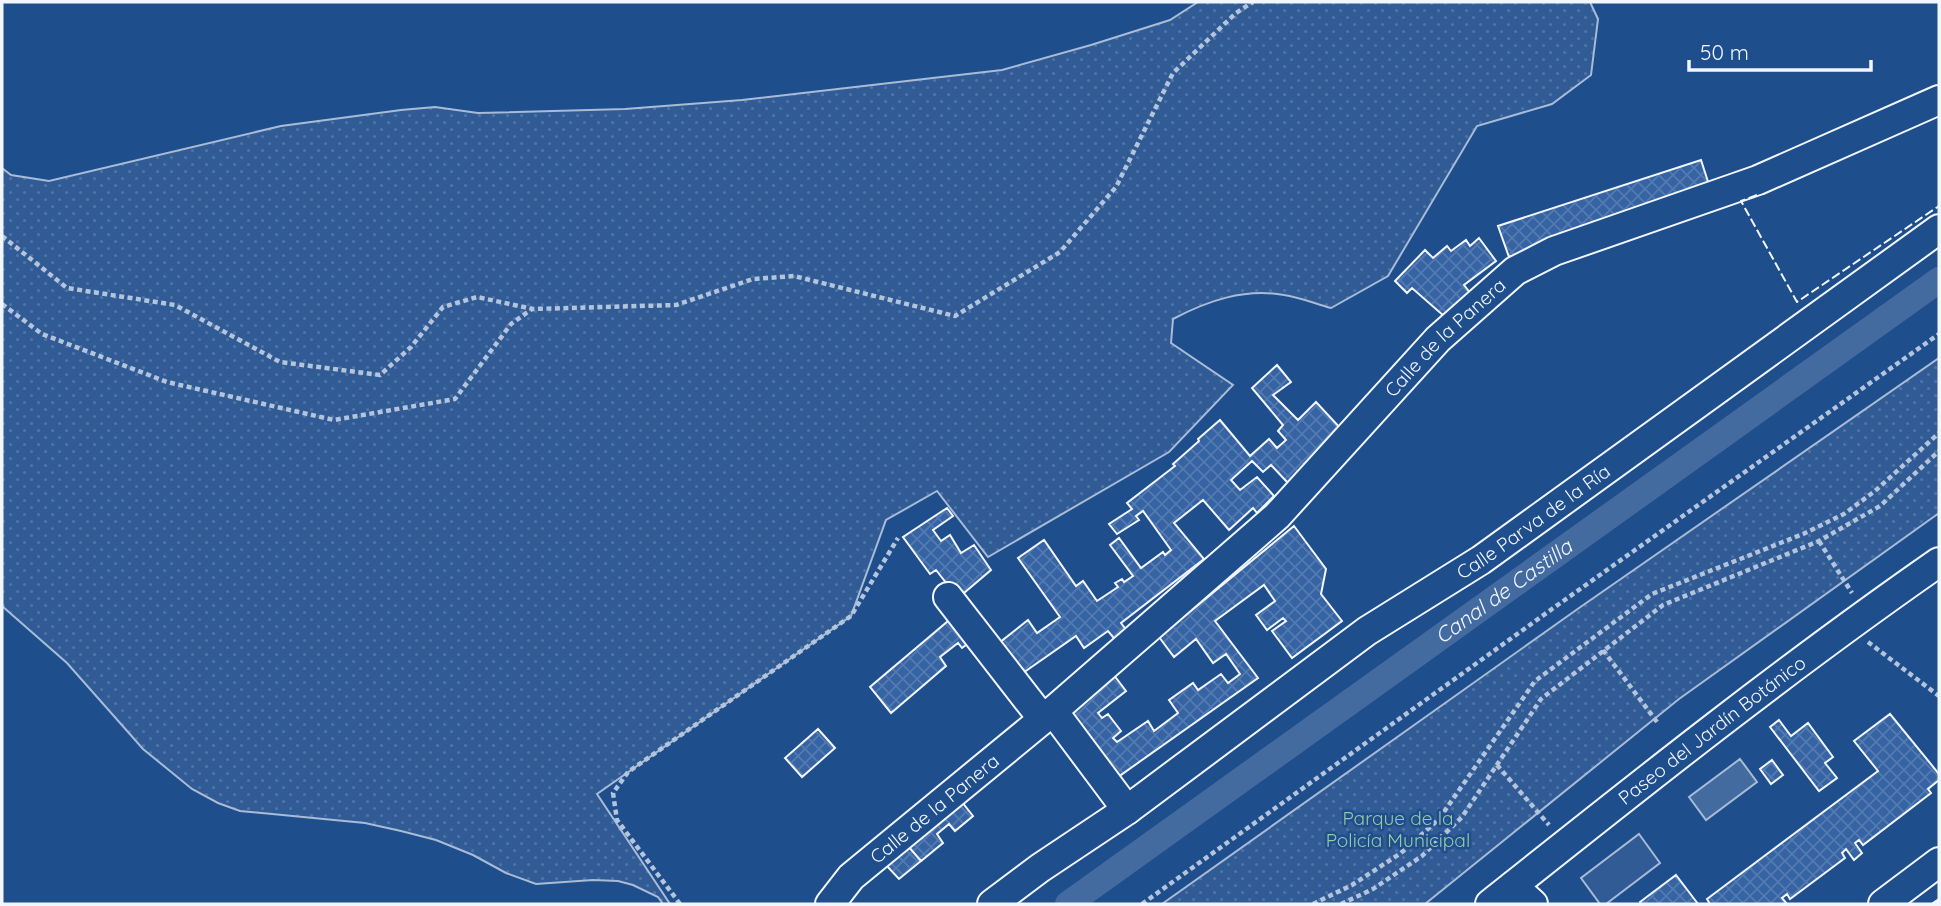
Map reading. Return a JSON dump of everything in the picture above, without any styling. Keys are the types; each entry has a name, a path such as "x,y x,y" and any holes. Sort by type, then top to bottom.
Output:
{"street":[{"name":"Calle de la Panera","path":"830,904 852,877 1047,715 1277,516 1438,339 1515,271 1554,251 1758,180 1939,100"},
{"name":"Calle Parva de la Ría","path":"992,904 1040,868 1127,810 1367,631 1481,560 1939,229"},
{"name":"Paseo del Jardín Botánico","path":"1490,904 1523,895 1565,844 1857,620 1939,562"},
{"path":"948,597 1127,810"},
{"path":"1882,904 1939,862"}],"path":[{"path":"2,236 67,288 175,305 280,362 380,375 411,347 443,307 477,297 533,309 676,305 753,279 794,276 955,316 1060,252 1116,187 1174,73 1236,13 1253,2"},
{"path":"2,304 42,334 167,382 334,420 455,399 511,324 533,309"},
{"path":"1142,904 1939,334"},
{"path":"1312,904 1352,885 1401,853 1439,819 1535,681 1556,665 1652,594 1803,534 1844,514 1875,491 1939,433"},
{"path":"1341,904 1373,888 1422,856 1462,817 1541,699 1663,605 1819,541 1880,506 1939,451"},
{"path":"680,904 617,820 613,793 628,772 851,616 898,538"},
{"path":"1819,541 1857,620 1939,696"},
{"path":"1604,650 1657,722"},
{"path":"1497,765 1565,844"}],"green space":[{"path":"1198,2 1590,2 1598,19 1591,75 1552,104 1477,126 1388,276 1331,308 1290,296 1255,293 1213,302 1173,319 1171,343 1233,385 1169,452 988,557 937,491 886,520 851,616 597,794 670,904 663,904 658,897 618,881 536,884 436,840 401,831 365,823 240,811 218,803 192,789 143,749 67,663 2,606 2,168 11,175 49,181 281,126 401,110 435,107 478,113 625,109 742,100 1002,70 1170,20"},
{"name":"Parque de la Policía Municipal","path":"1939,358 1939,513 1679,699 1425,904 1162,904 1579,608"}],"shaded area":[{"path":"1740,759 1757,782 1706,820 1689,797"},
{"path":"1639,834 1660,863 1606,904 1600,904 1581,878"}],"building":[{"path":"1701,160 1711,191 1509,257 1498,226"},
{"path":"1479,238 1496,261 1464,285 1471,294 1445,317 1412,288 1407,293 1395,281 1425,250 1433,258 1447,246 1451,251 1466,240 1470,246"},
{"path":"1277,365 1291,382 1273,395 1298,420 1316,402 1342,430 1288,483 1271,465 1263,472 1252,461 1231,480 1240,490 1257,477 1274,496 1257,513 1253,508 1229,530 1203,500 1174,523 1204,559 1121,623 1130,635 1118,643 1108,631 1084,648 1076,636 1023,673 999,643 1028,620 1037,633 1060,617 1018,558 1044,540 1076,586 1083,581 1097,601 1118,587 1115,583 1122,579 1124,582 1133,576 1110,545 1119,538 1141,568 1163,552 1165,555 1171,550 1143,511 1136,516 1139,520 1117,534 1109,524 1132,509 1127,503 1175,466 1173,464 1220,420 1250,456 1269,439 1277,448 1286,440 1278,431 1283,425 1252,388"},
{"path":"947,508 953,516 933,530 941,541 950,535 961,553 974,545 991,570 958,598 936,570 930,574 903,537"},
{"path":"1294,526 1326,569 1321,594 1342,621 1292,658 1272,631 1286,621 1283,618 1267,630 1256,615 1275,601 1264,585 1215,621 1258,678 1118,777 1069,711 1113,674 1126,691 1098,713 1102,718 1108,714 1121,731 1113,738 1117,742 1148,721 1154,731 1178,713 1169,700 1193,683 1198,690 1221,674 1228,683 1240,674 1226,654 1213,663 1196,639 1174,657 1159,637"},
{"path":"954,616 973,640 962,648 958,643 940,657 946,666 891,713 870,687"},
{"path":"1890,714 1939,774 1939,780 1928,789 1931,793 1863,845 1859,840 1855,843 1862,853 1854,860 1846,849 1842,853 1845,858 1790,899 1787,894 1782,898 1787,904 1710,904 1707,899 1878,771 1854,741"},
{"path":"1779,720 1791,736 1808,723 1833,757 1825,763 1837,778 1819,791 1770,727"},
{"path":"818,729 835,748 802,777 785,758"},
{"path":"1772,760 1783,775 1771,784 1760,769"},
{"path":"962,802 973,816 955,831 949,824 937,834 943,843 921,861 908,846"},
{"path":"908,846 921,861 899,879 886,865"},
{"path":"1676,875 1698,904 1641,904 1640,902"}],"waterway":[{"name":"Canal de Castilla","path":"1068,904 1939,280"}],"fence":[{"path":"1757,195 1741,201 1797,302 1939,206"}],"wall":[{"path":"1933,904 1939,900"}]}
